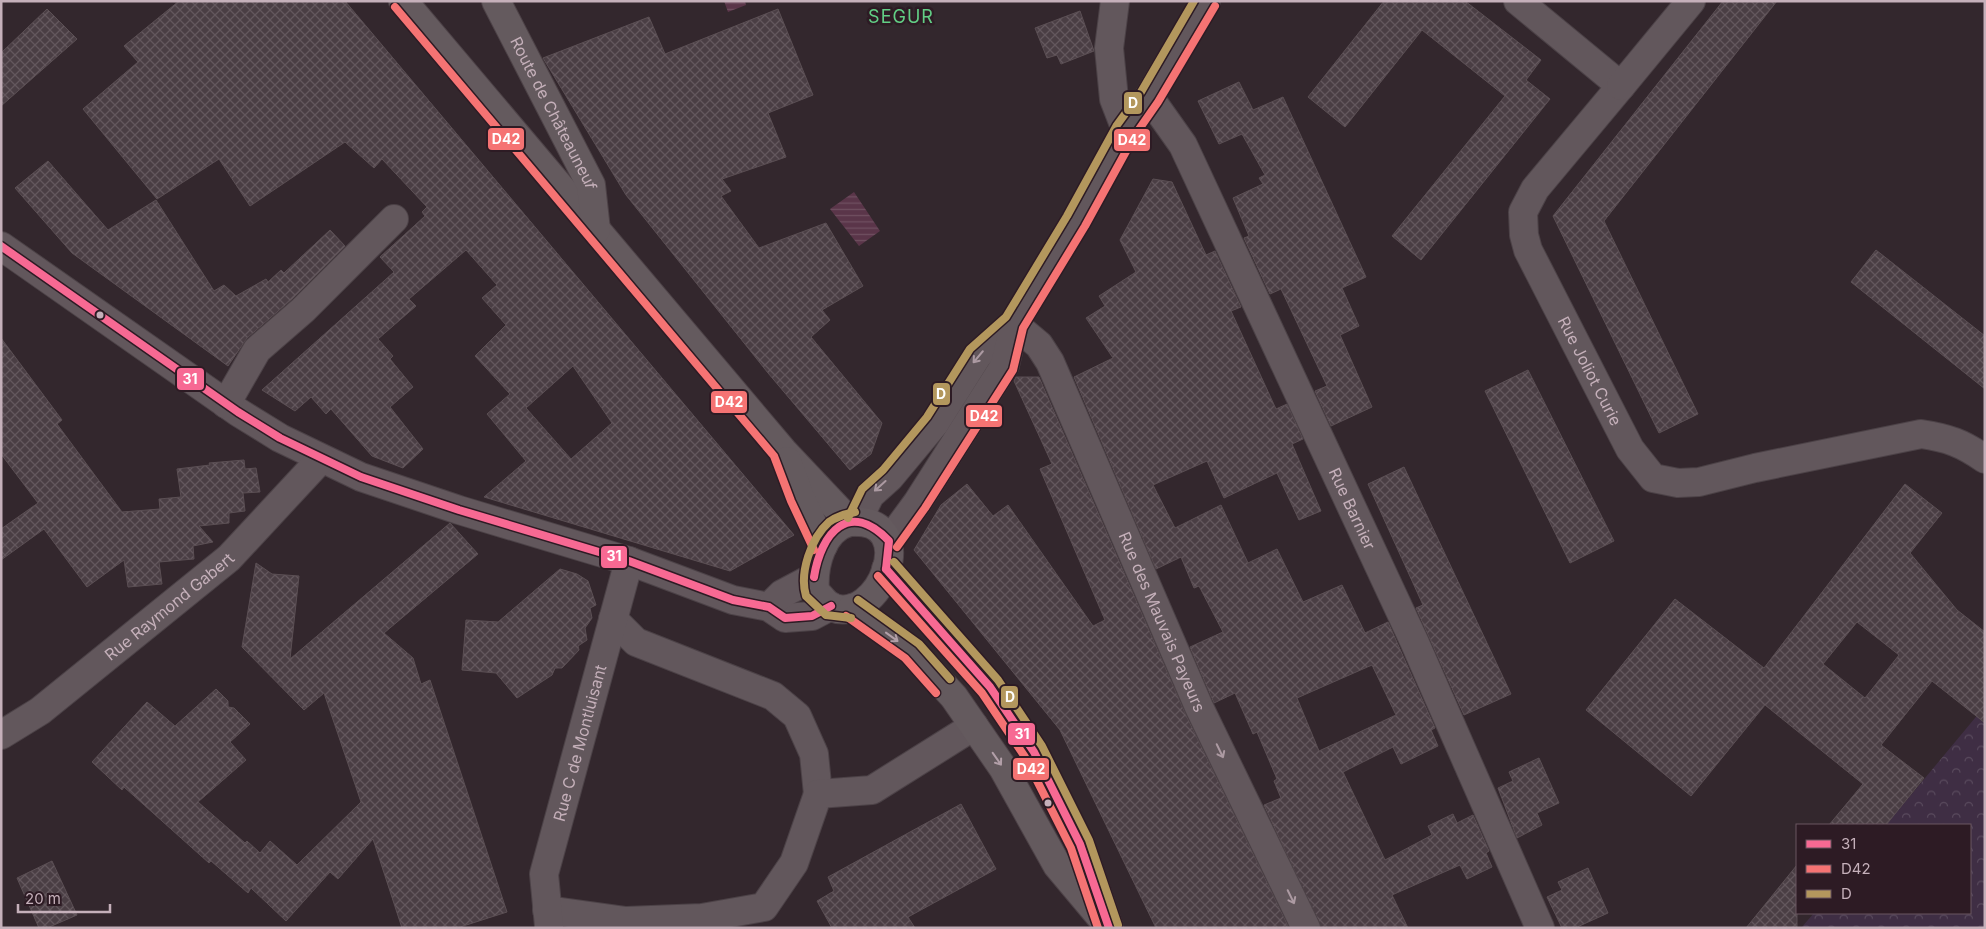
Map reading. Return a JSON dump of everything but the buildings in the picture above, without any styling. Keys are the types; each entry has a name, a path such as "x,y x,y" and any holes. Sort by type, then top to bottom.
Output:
{"main road":[{"path":"403,1 783,451 853,522"},
{"name":"Route de Châteauneuf","path":"496,1 591,185 596,230"},
{"path":"783,451 800,497 823,546"},
{"path":"842,607 864,604 878,586 886,569 889,556 889,541 871,524 853,522 841,524 831,531 823,546 814,577 814,591 912,651 954,697 1003,768 1057,865 1109,927"},
{"path":"886,569 990,687 1034,752 1080,844 1109,927"}],"street":[{"path":"1115,1 1110,48 1114,99 1126,130"},
{"path":"853,522 870,495 890,477 935,423 978,355 1014,324 1076,221 1126,130 1149,97 1206,1"},
{"path":"1518,1 1621,86"},
{"name":"Rue Joliot Curie","path":"1692,1 1534,190 1523,212 1524,235 1528,250 1624,438 1653,478 1678,483 1699,482 1755,468 1921,434 1946,438 1962,444 1985,459"},
{"name":"Rue Barnier","path":"1149,97 1187,154 1414,641 1540,928"},
{"path":"226,404 257,350 303,310 394,219"},
{"path":"1,246 226,404 280,438 362,477 459,510 629,561 733,600 769,607 785,618 812,616 842,607"},
{"path":"889,541 917,503 1006,364 1014,324"},
{"name":"Rue des Mauvais Payeurs","path":"1014,324 1039,345 1050,362 1199,707 1306,928"},
{"name":"Rue Raymond Gabert","path":"1,735 40,711 229,558 321,459"},
{"name":"Rue C de Montluisant","path":"548,919 544,874 629,561"},
{"path":"769,607 782,594 814,577"},
{"path":"548,919 580,915 626,921 702,918 764,907 794,863 818,794 814,754 797,716 773,696 636,642 613,619"},
{"path":"818,794 872,790 974,726"}],"green space":[{"path":"1985,706 1985,928 1801,928 1813,914 1971,914 1971,824 1887,824"}],"shaded area":[{"path":"724,1 745,1 746,5 728,12"},
{"path":"854,192 880,231 859,246 830,209"}],"transit line":[{"name":"D","path":"848,518 862,489 883,470 927,417 970,349 1006,317 1067,216 1117,125 1141,92 1194,1"},
{"name":"D42","path":"897,547 925,508 1013,370 1023,328 1085,226 1135,135 1158,102 1215,6"},
{"name":"D42","path":"395,7 774,456 791,501 814,550"},
{"name":"31","path":"1,246 238,412 280,438 361,477 459,510 629,561 733,600 769,607 785,618 812,616 831,606"},
{"name":"D","path":"851,618 826,615 806,596 804,577 808,556 823,529 835,518 855,512"},
{"name":"31","path":"814,577 823,547 830,535 839,527 850,522 861,523 875,529 889,541 886,569"},
{"name":"D","path":"894,562 998,680 1042,746 1089,840 1118,925"},
{"name":"31","path":"886,569 990,687 1034,752 1080,844 1109,928"},
{"name":"D42","path":"878,576 982,693 1025,757 1071,848 1098,928"},
{"name":"D","path":"858,600 919,644 950,679"},
{"name":"D42","path":"846,616 905,658 936,693"}],"district":[{"name":"SEGUR","path":"901,17"}]}
